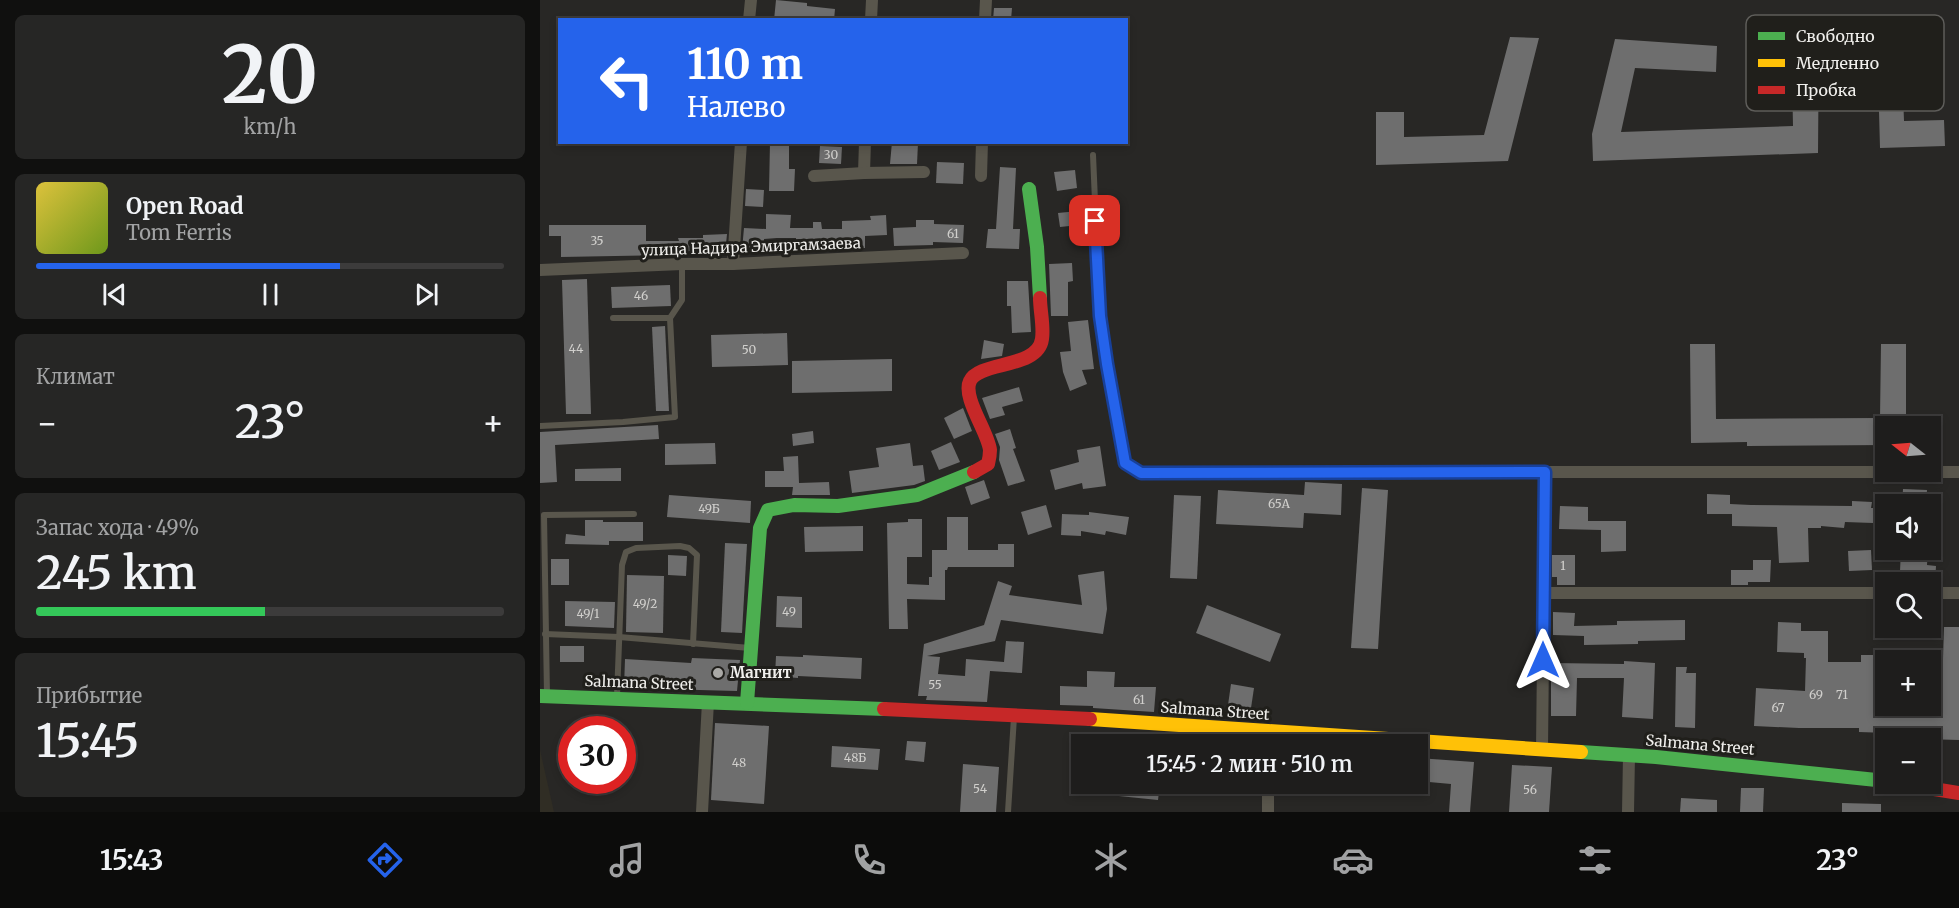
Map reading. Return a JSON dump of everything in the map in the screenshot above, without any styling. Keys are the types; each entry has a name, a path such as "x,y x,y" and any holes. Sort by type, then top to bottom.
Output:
{"main road":[{"path":"747,703 760,528 768,510 794,505 838,506 917,495 980,470 988,464 990,450 968,391 970,380 979,372 1008,365 1035,353 1042,341 1037,247 1029,189"},
{"name":"Salmana Street","path":"543,696 1015,715 1224,734"},
{"name":"Salmana Street","path":"1428,744 1629,755 1875,779"},
{"path":"1941,790 1959,793"}],"street":[{"path":"749,18 751,0"},
{"path":"871,18 872,0"},
{"path":"985,18 986,0"},
{"path":"733,264 741,144"},
{"path":"864,173 865,144"},
{"path":"981,176 982,144"},
{"path":"814,176 924,172"},
{"name":"улица Надира Эмиргамзаева","path":"540,270 963,253"},
{"path":"1542,749 1545,472 1959,472"},
{"path":"1544,593 1875,593"},
{"path":"1941,593 1959,593"},
{"path":"702,812 708,702"},
{"path":"1628,812 1629,755"},
{"path":"1268,794 1268,812"}],"lane":[{"path":"1093,155 1100,316 1125,463 1141,473 1545,472"},
{"path":"540,426 675,417 670,318 682,300 682,264"},
{"path":"612,318 670,318"},
{"path":"543,696 545,634 542,541 544,515 634,514"},
{"path":"617,699 622,565 626,552 636,548 680,546 689,548 697,555 693,644"},
{"path":"545,634 619,637 751,648"},
{"path":"1008,812 1015,715"}],"shaded area":[{"path":"540,750 554,812 540,812"}],"building":[{"path":"776,0 835,9 834,18 774,18"},
{"path":"994,8 1012,8 1011,18 993,18"},
{"path":"1510,37 1539,38 1508,161 1376,165 1376,112 1404,112 1404,137 1484,135"},
{"path":"1615,39 1717,46 1716,72 1635,68 1621,132 1793,126 1793,111 1818,111 1818,153 1593,161 1592,134"},
{"path":"1879,111 1904,111 1904,121 1944,120 1945,146 1880,148"},
{"path":"770,144 789,144 789,169 795,169 794,191 769,191"},
{"path":"892,144 918,144 917,164 890,164"},
{"path":"820,146 842,147 841,164 819,163"},
{"path":"937,162 964,163 963,184 936,183"},
{"path":"1000,167 1016,168 1013,229 1020,229 1019,249 986,248 988,229 996,229"},
{"path":"1075,170 1077,188 1057,191 1054,172"},
{"path":"746,189 764,190 763,207 745,206"},
{"path":"1078,211 1079,225 1060,227 1058,213"},
{"path":"766,214 791,215 790,228 813,228 813,222 821,222 822,229 842,229 842,221 871,220 870,216 886,215 887,235 865,236 865,248 796,250 796,238 777,238 764,239 764,251 742,250 744,228 766,229"},
{"path":"916,220 934,220 934,224 964,225 963,243 933,242 933,245 894,246 893,228 916,227"},
{"path":"549,225 646,225 646,241 679,241 678,238 703,238 703,235 727,234 725,254 561,257 561,236 549,236"},
{"path":"1072,263 1073,281 1068,282 1068,316 1051,316 1049,264"},
{"path":"587,279 591,414 566,414 562,280"},
{"path":"1007,281 1028,281 1031,332 1012,333 1011,306 1007,306"},
{"path":"670,285 671,306 612,308 611,287"},
{"path":"1088,320 1094,369 1082,370 1087,384 1070,391 1063,372 1060,352 1071,351 1068,322"},
{"path":"665,326 669,411 656,411 652,327"},
{"path":"787,333 788,365 712,367 711,335"},
{"path":"984,340 1004,344 1002,356 981,359"},
{"path":"1690,344 1715,344 1716,419 1875,418 1875,445 1747,446 1747,442 1691,443"},
{"path":"1881,344 1906,344 1906,416 1880,416"},
{"path":"892,359 892,391 792,393 792,361"},
{"path":"1019,387 1023,401 1002,407 1005,415 990,419 982,398"},
{"path":"963,408 972,431 954,439 944,418"},
{"path":"658,425 659,439 555,445 557,482 540,483 540,432"},
{"path":"1010,429 1016,448 1013,449 1025,481 1008,486 999,460 1000,447 995,434"},
{"path":"813,431 814,443 793,446 792,434"},
{"path":"951,442 960,462 939,470 931,451"},
{"path":"715,443 716,464 665,465 665,444"},
{"path":"910,443 913,466 923,465 925,481 914,485 852,493 849,471 879,467 876,448"},
{"path":"1100,446 1106,486 1083,489 1082,483 1055,490 1050,470 1079,462 1077,450"},
{"path":"798,456 799,483 829,482 830,495 792,495 793,487 765,487 765,471 784,471 783,457"},
{"path":"621,468 621,481 575,481 575,469"},
{"path":"984,480 990,498 971,505 965,487"},
{"path":"1305,482 1342,484 1341,515 1304,513 1303,528 1216,524 1218,490 1304,495"},
{"path":"1362,488 1388,490 1378,649 1351,648"},
{"path":"1903,489 1927,490 1927,494 1903,494"},
{"path":"1707,494 1730,495 1730,504 1852,506 1852,501 1872,502 1871,508 1875,508 1875,527 1873,523 1845,522 1844,528 1821,526 1821,528 1808,528 1809,562 1779,563 1777,527 1732,526 1732,514 1707,514"},
{"path":"669,495 751,501 750,523 667,517"},
{"path":"1174,495 1201,496 1197,579 1170,578"},
{"path":"1046,505 1052,527 1028,535 1021,512"},
{"path":"1560,506 1588,507 1588,521 1626,521 1626,551 1601,552 1601,530 1559,529"},
{"path":"1089,512 1129,517 1126,535 1106,531 1105,535 1081,531 1081,536 1061,535 1062,514 1089,515"},
{"path":"947,517 968,517 968,550 998,550 998,544 1014,544 1014,567 948,567 945,570 945,600 907,599 908,629 889,629 887,523 922,519 922,557 907,557 907,584 929,585 929,577 932,577 932,550 947,550"},
{"path":"585,520 643,522 643,541 609,541 609,545 565,544 566,534 585,536"},
{"path":"863,526 863,551 805,552 804,527"},
{"path":"725,543 747,544 742,633 721,632"},
{"path":"1871,550 1872,570 1849,571 1848,551"},
{"path":"668,555 687,556 686,576 668,575"},
{"path":"1552,555 1575,555 1575,585 1557,585 1557,577 1552,577"},
{"path":"551,559 569,559 569,585 551,585"},
{"path":"1753,560 1771,560 1770,582 1731,585 1731,570 1753,570"},
{"path":"1900,560 1927,560 1927,565 1936,566 1936,572 1895,572 1895,570 1900,571"},
{"path":"1104,571 1107,609 1103,634 1001,620 995,641 927,656 940,657 938,674 965,676 966,659 1004,662 1006,641 1024,642 1022,673 990,671 987,702 926,700 927,696 918,696 924,644 984,625 998,581 1012,586 1009,595 1082,605 1078,575"},
{"path":"627,575 664,576 663,633 626,632"},
{"path":"777,596 802,597 802,628 776,627"},
{"path":"565,601 615,602 614,628 565,626"},
{"path":"1207,605 1281,634 1270,662 1196,633"},
{"path":"1553,612 1575,613 1574,626 1617,625 1617,621 1685,620 1685,640 1584,645 1584,636 1553,635"},
{"path":"1778,622 1801,623 1801,631 1828,631 1828,662 1861,662 1861,655 1875,655 1875,716 1941,716 1941,659 1943,659 1944,627 1959,627 1959,740 1941,739 1941,728 1875,728 1875,733 1859,732 1859,728 1754,726 1756,688 1805,691 1806,658 1804,658 1804,653 1777,652"},
{"path":"560,646 584,646 584,662 560,662"},
{"path":"803,655 862,658 861,679 775,676 776,656 803,657"},
{"path":"692,658 740,660 737,691 624,688 625,659 691,663"},
{"path":"1624,661 1655,663 1653,719 1622,717 1624,678 1577,678 1576,716 1551,716 1551,663 1624,664"},
{"path":"1676,667 1687,667 1686,673 1696,673 1695,728 1675,727"},
{"path":"1087,671 1115,672 1114,687 1156,687 1154,712 1060,705 1060,686 1087,687"},
{"path":"1231,684 1254,688 1251,708 1228,705"},
{"path":"715,723 769,726 764,804 711,800"},
{"path":"907,741 926,742 924,762 905,760"},
{"path":"832,746 880,749 878,770 831,767"},
{"path":"1428,759 1474,762 1470,812 1449,812 1451,784 1429,782 1430,772 1428,772"},
{"path":"963,764 999,767 996,812 960,812"},
{"path":"1512,765 1552,767 1549,812 1509,812"},
{"path":"1741,788 1764,788 1763,812 1740,812"},
{"path":"1109,794 1159,794 1158,800"},
{"path":"1681,798 1717,800 1717,812 1680,812"},
{"path":"1842,803 1881,804 1881,812 1842,812"}],"traffic: fast":[{"path":"1029,189 1037,247 1040,298"},
{"path":"747,703 760,528 768,510 794,505 838,506 917,495 974,472"},
{"path":"540,696 884,709"},
{"path":"1581,752 1656,757 1875,780"}],"traffic: slow":[{"path":"1090,719 1581,752"}],"traffic: jam":[{"path":"974,472 988,464 990,450 969,396 970,381 984,370 1020,360 1038,349 1042,339 1040,298"},
{"path":"884,709 1090,719"},
{"path":"1941,790 1959,793"}],"place":[{"name":"Магнит","path":"718,673"}],"route":[{"path":"1095,221 1100,316 1125,463 1141,473 1545,472 1543,660"}]}
